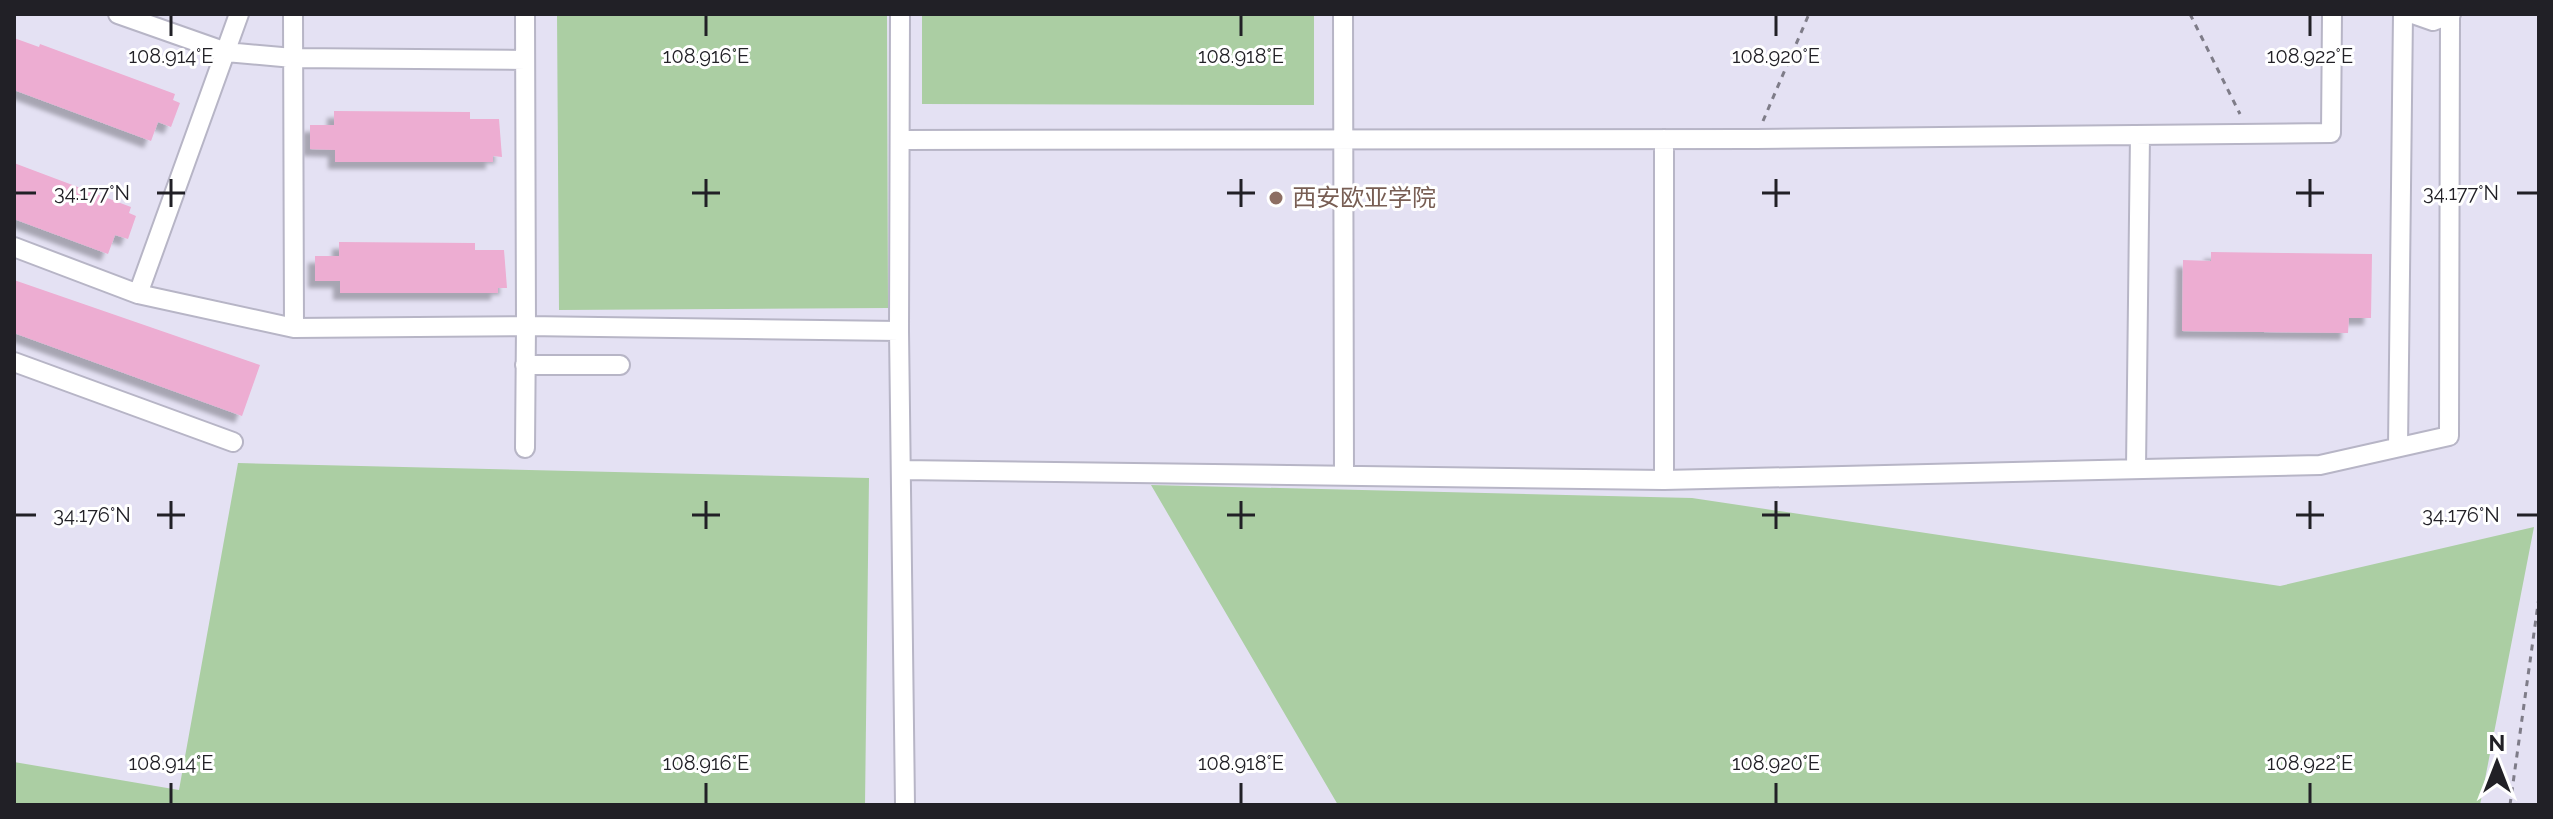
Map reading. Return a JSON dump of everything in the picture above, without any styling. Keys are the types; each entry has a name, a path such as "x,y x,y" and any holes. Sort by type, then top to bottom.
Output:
{"street":[{"path":"118,14 226,52 293,58 525,60"},
{"path":"138,294 239,14"},
{"path":"293,14 294,328"},
{"path":"525,14 525,448"},
{"path":"900,14 899,331 905,805"},
{"path":"1343,14 1344,475"},
{"path":"901,140 1756,139 2331,133 2332,14"},
{"path":"2398,447 2403,14"},
{"path":"901,470 1664,480 2320,465 2449,436 2450,15 2433,21 2413,14"},
{"path":"2136,468 2140,135"},
{"path":"1664,139 1664,480"},
{"path":"14,247 138,294 294,328 526,326 899,331"},
{"path":"14,362 233,442"},
{"path":"525,365 620,365"}],"path":[{"path":"1756,139 1809,14"},
{"path":"2190,14 2251,135"},
{"path":"2510,805 2539,597"}],"green space":[{"path":"557,14 887,14 888,308 559,310"},
{"path":"922,14 1314,14 1314,105 922,104"},
{"path":"238,463 869,478 865,805 14,805 14,762 179,790"},
{"path":"1151,485 1692,498 2280,586 2534,527 2480,805 1338,805"}],"building":[{"path":"14,38 39,47 40,44 175,94 173,100 180,103 171,127 158,122 151,141 14,90"},
{"path":"334,111 470,112 470,119 499,119 502,157 493,156 493,162 335,162 335,150 310,149 310,125 334,125"},
{"path":"14,163 131,207 129,213 136,216 128,239 115,235 108,254 14,219"},
{"path":"339,242 475,243 475,250 504,250 507,288 498,288 498,293 340,293 340,281 315,281 315,256 339,256"},
{"path":"2211,252 2372,254 2371,318 2349,318 2348,333 2182,331 2183,260 2211,261"},
{"path":"14,280 260,365 242,416 14,333"}],"place":[{"name":"西安欧亚学院","path":"1276,198"}]}
